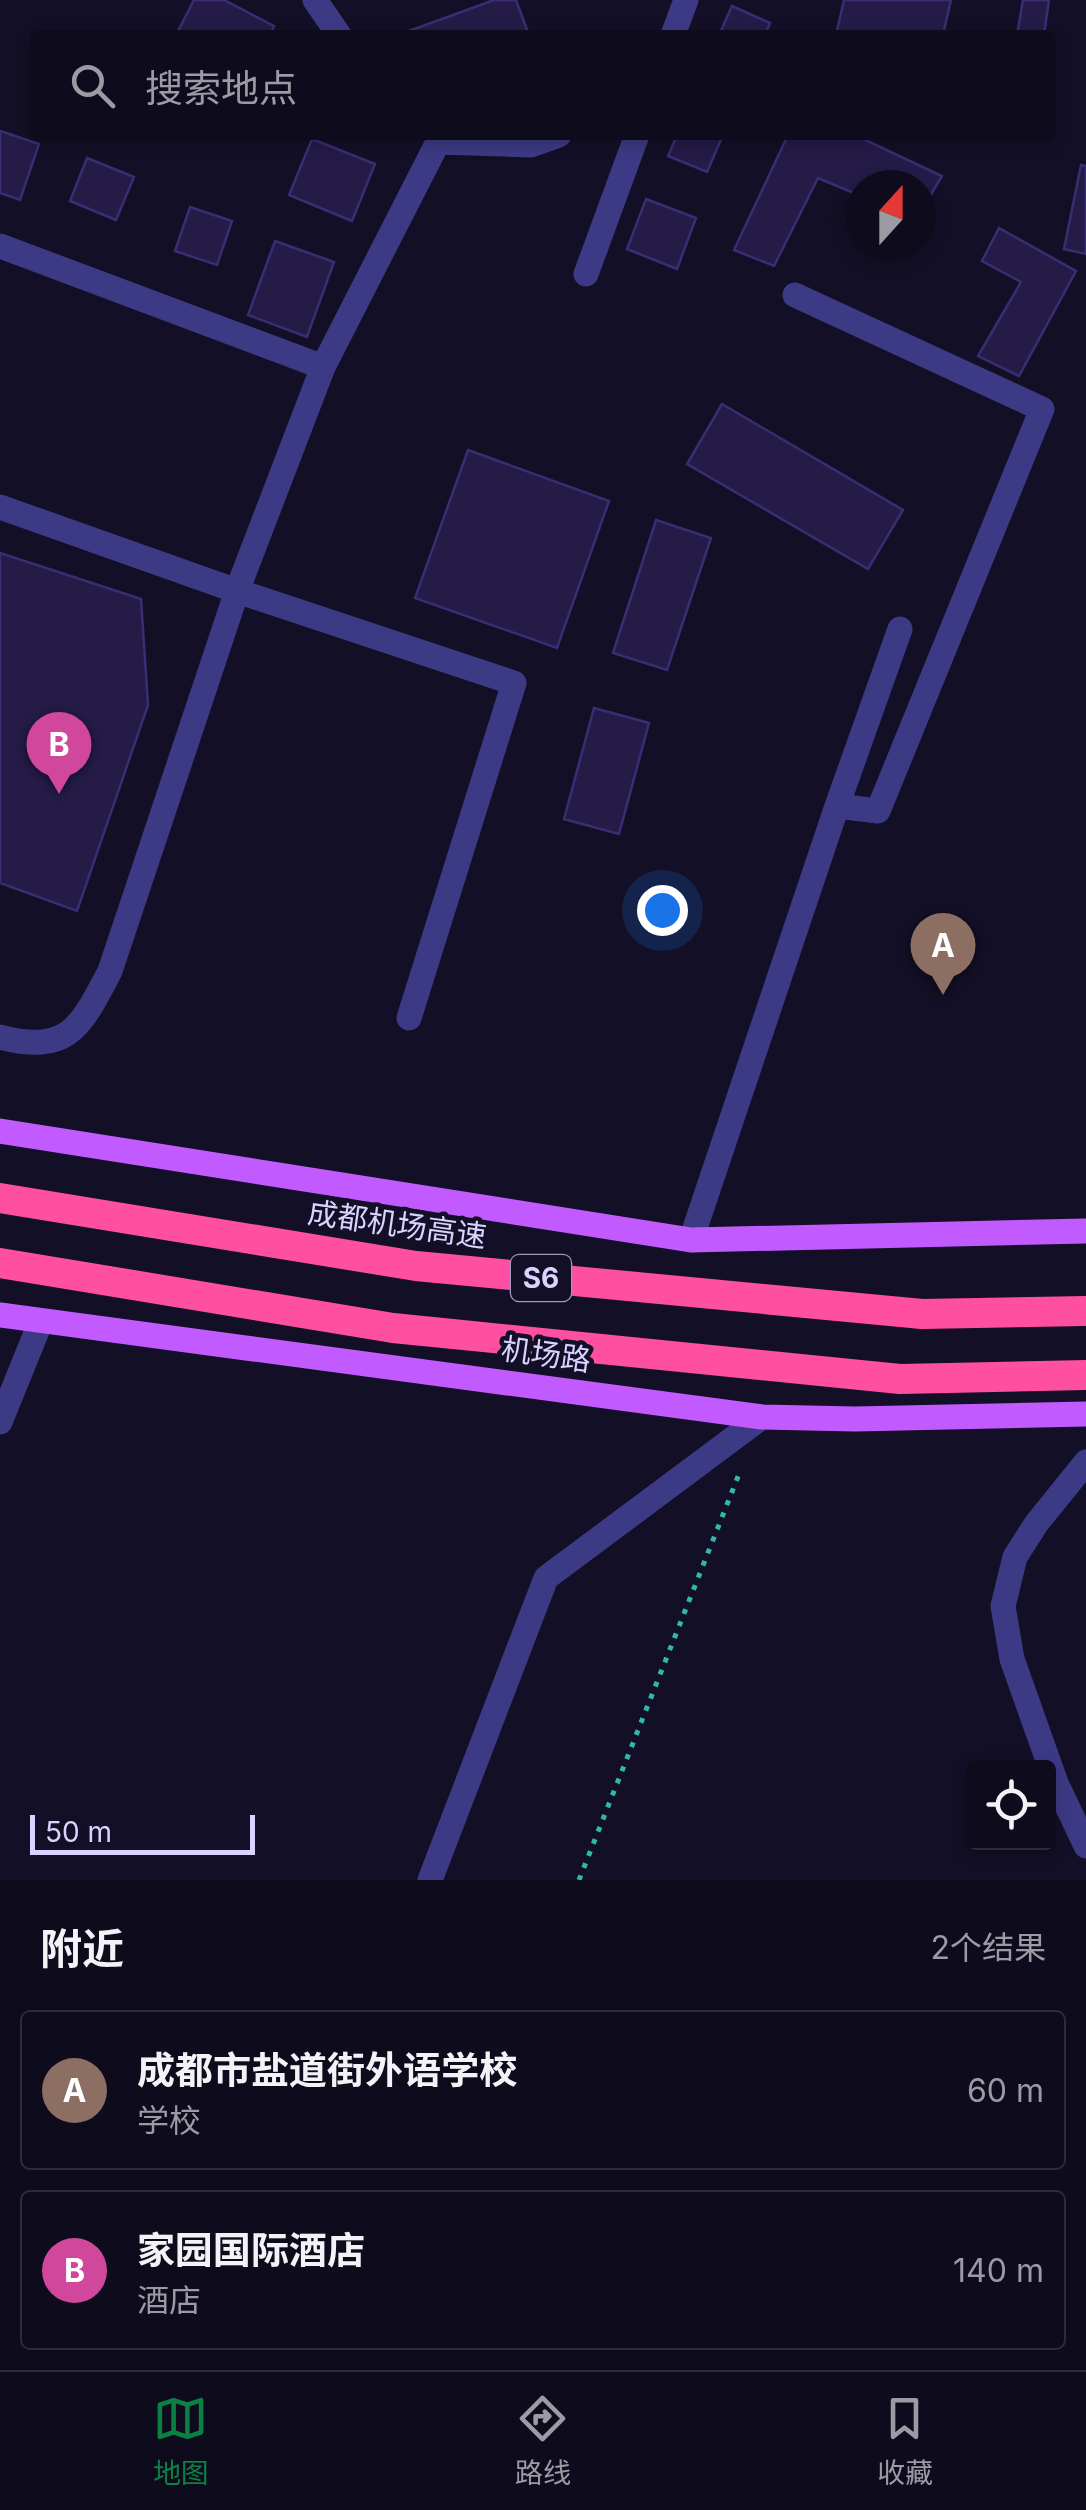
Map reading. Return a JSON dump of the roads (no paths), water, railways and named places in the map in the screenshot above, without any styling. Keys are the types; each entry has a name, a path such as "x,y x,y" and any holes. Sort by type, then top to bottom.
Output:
{"highway":[{"name":"成都机场高速","path":"0,1198 416,1266 922,1314 1086,1311"},
{"name":"S6","path":"0,1264 412,1330 900,1379 1086,1375"}],"main road":[{"path":"0,1132 690,1240 1086,1231"},
{"name":"机场路","path":"0,1316 762,1417 1086,1414"}],"street":[{"path":"315,0 336,30"},
{"path":"675,30 686,0"},
{"path":"0,1037 44,1043 72,1033 110,971 237,591 323,367 433,140"},
{"path":"467,140 532,144 544,140"},
{"path":"586,274 635,140"},
{"path":"0,246 323,367"},
{"path":"795,295 1042,410 878,810 836,806"},
{"path":"0,507 514,683 409,1018"},
{"path":"690,1240 900,628"},
{"path":"0,1422 41,1321"},
{"path":"430,1880 546,1578 762,1417"},
{"path":"1086,1462 1015,1557 1003,1606 1012,1659 1056,1783 1086,1846"}],"place":[{"name":"家园国际酒店","path":"59,794"},
{"name":"成都市盐道街外语学校","path":"943,995"}]}
